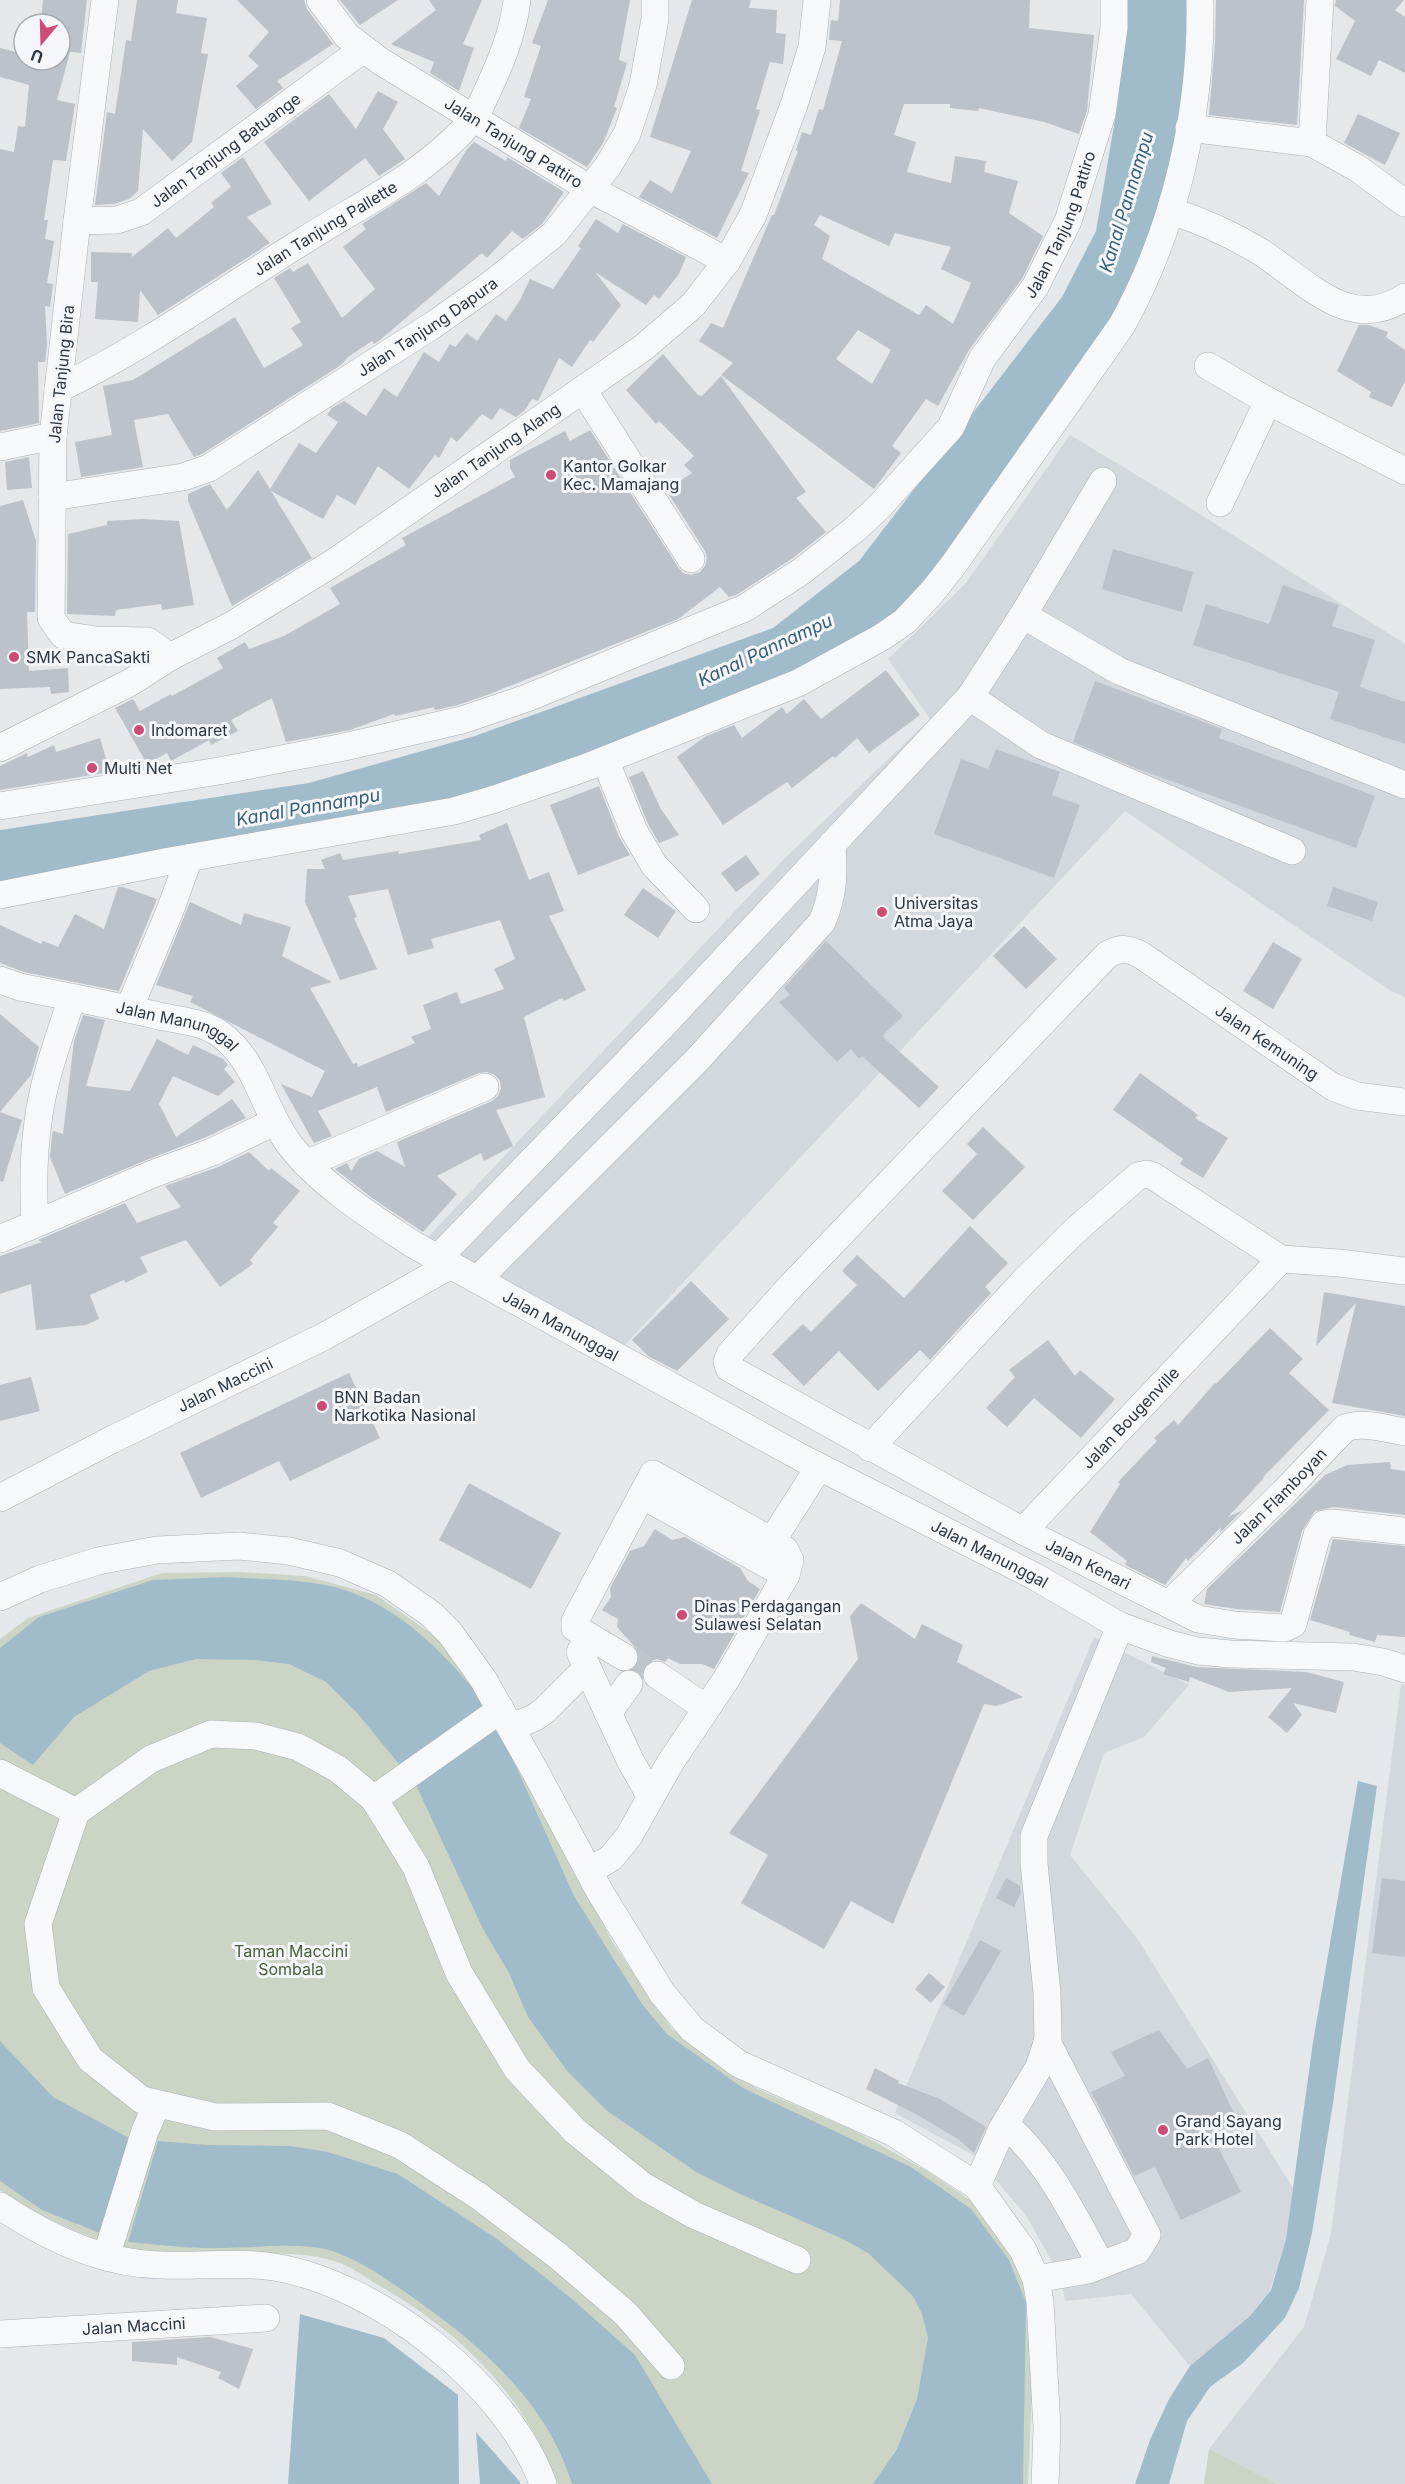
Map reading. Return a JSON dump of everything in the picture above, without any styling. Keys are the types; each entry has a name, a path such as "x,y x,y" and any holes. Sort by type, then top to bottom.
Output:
{"street":[{"name":"Jalan Tanjung Bira","path":"105,0 53,436 51,618 63,635 96,640 148,641 170,657"},
{"name":"Jalan Tanjung Pattiro","path":"320,0 347,36 362,50 590,189 727,261"},
{"name":"Jalan Tanjung Pallette","path":"58,389 124,354 430,161 475,117 503,58 515,21 517,0"},
{"name":"Jalan Tanjung Dapura","path":"52,497 183,477 209,468 236,453 433,325 490,285 554,234 590,189 627,134 643,85 655,19 655,0"},
{"name":"Jalan Tanjung Alang","path":"0,748 131,682 170,657 232,625 333,564 644,347 693,305 727,261 753,215 794,105 812,47 817,0"},
{"name":"Jalan Tanjung Pattiro","path":"0,806 219,771 344,747 462,720 527,698 746,608 802,572 879,507 951,427 982,359 1035,286 1068,221 1102,114 1114,28 1114,0"},
{"path":"0,895 189,858 454,811 495,799 605,760 798,683 882,637 905,621 954,564 1122,325 1144,280 1171,211 1189,128 1194,98 1200,0"},
{"path":"1312,143 1320,0"},
{"name":"Jalan Tanjung Batuange","path":"77,221 117,220 141,212 362,50"},
{"path":"1189,128 1312,143 1357,168 1405,202"},
{"path":"1171,211 1218,228 1238,239 1278,263 1331,302 1349,308 1364,309 1398,302 1405,297"},
{"path":"1208,366 1268,401 1405,471"},
{"path":"583,390 692,559"},
{"path":"1220,503 1268,401"},
{"path":"0,447 53,436"},
{"name":"Jalan Maccini","path":"0,1498 111,1440 323,1337 443,1262 491,1203 666,1022 970,697 1023,615 1103,482"},
{"path":"1023,615 1119,671 1405,785"},
{"path":"970,697 1041,745 1292,851"},
{"path":"605,760 634,831 654,865 696,909"},
{"path":"477,1280 698,1059 822,922 831,900 834,879 832,844"},
{"path":"129,1009 189,858"},
{"name":"Jalan Kemuning","path":"729,1368 727,1362 730,1354 791,1286 1107,955 1117,949 1128,948 1141,955 1333,1087 1357,1096 1405,1102"},
{"name":"Jalan Manunggal","path":"0,980 72,998 189,1022 218,1032 236,1047 250,1068 274,1122 288,1143 306,1164 367,1212 443,1262 819,1467 1034,1576 1120,1626 1170,1644 1198,1651 1353,1657 1383,1662 1405,1669"},
{"path":"35,1223 33,1187 38,1120 72,998"},
{"path":"306,1164 485,1087"},
{"path":"0,1239 212,1152 274,1122"},
{"path":"870,1448 1026,1279 1078,1228 1138,1176 1147,1174 1153,1176 1281,1259 1405,1271"},
{"path":"491,1203 517,1239"},
{"name":"Jalan Bougenville","path":"1023,1531 1281,1259"},
{"name":"Jalan Kenari","path":"729,1368 1023,1531 1198,1619 1213,1623 1285,1628 1295,1620 1317,1535 1324,1524 1405,1531"},
{"name":"Jalan Flamboyan","path":"1168,1604 1284,1492 1345,1428 1352,1425 1405,1431"},
{"path":"772,1542 819,1467"},
{"path":"624,1657 574,1628 574,1620 653,1473 710,1519 786,1575"},
{"path":"590,1871 611,1858 630,1836 651,1797 727,1678 786,1575 790,1560 785,1550 772,1542 710,1519"},
{"path":"0,1597 68,1569 158,1550 214,1546 264,1548 314,1556 364,1573 403,1593 431,1614 467,1654 501,1717 662,1993 692,2029 739,2064 894,2133 977,2186 1023,2250 1036,2279 1040,2302 1047,2428 1045,2484"},
{"path":"977,2186 1005,2124 1039,2067 1047,2042 1047,1993 1034,1863 1034,1836 1120,1626"},
{"path":"588,1637 580,1652 630,1760 651,1797"},
{"path":"383,1793 501,1717 534,1718 587,1668"},
{"path":"657,1675 706,1708"},
{"path":"608,1713 629,1684"},
{"path":"671,2366 626,2314 557,2255 480,2197 400,2145 328,2116 214,2117 142,2100 90,2059 46,1988 38,1924 76,1812 151,1759 211,1734 256,1737 298,1747 383,1793 459,1972 517,2069 575,2131 643,2186 694,2216 797,2260"},
{"path":"2,1774 76,1812"},
{"path":"1036,2279 1088,2270 1137,2251 1147,2235 1047,2042"},
{"path":"108,2251 144,2132 157,2104"},
{"path":"1005,2124 1025,2142 1067,2204 1101,2265"},
{"path":"0,2206 58,2239 160,2265 274,2266 301,2272 363,2297 390,2312 436,2345 477,2386 516,2431 543,2484"},
{"name":"Jalan Maccini","path":"0,2334 266,2318"}],"shaded area":[{"name":"Universitas Atma Jaya","path":"1070,435 1173,497 1405,644 1405,997 1391,991 1125,811 619,1351 428,1237 785,858 930,719 888,659 966,583"},
{"path":"1094,1637 1189,1685 1144,1737 1104,1753 1070,1855 1137,1938 1293,2188 1286,2239 1270,2290 1250,2316 1190,2366 1131,2294 1065,2301 1061,2277 1025,2214 975,2156 895,2113"},
{"path":"1401,1684 1405,1685 1405,2484 1277,2484 1209,2449 1304,2327 1331,2234"}],"green space":[{"name":"Taman Maccini Sombala","path":"240,1572 305,1576 376,1595 436,1637 473,1678 613,1943 672,2029 758,2089 857,2132 929,2172 970,2200 1007,2244 1030,2291 1033,2365 1028,2484 558,2484 527,2422 487,2369 437,2324 410,2304 350,2268 325,2258 292,2254 190,2256 132,2249 63,2226 0,2190 0,1639 28,1618 162,1573"},
{"path":"1209,2449 1277,2484 1204,2484"}],"water":[{"name":"Kanal Pannampu","path":"1127,0 1196,0 1190,75 1160,210 1122,311 907,607 786,682 479,800 0,887 0,830 309,783 475,736 773,628 859,561 1062,297 1096,231 1118,102"},
{"path":"227,1577 319,1584 345,1590 370,1600 415,1630 436,1648 490,1710 403,1769 358,1714 326,1682 289,1664 253,1660 196,1659 149,1671 74,1717 33,1765 0,1743 0,1648 39,1617 153,1580"},
{"path":"498,1726 574,1896 642,2004 667,2034 743,2088 911,2167 971,2209 1009,2260 1026,2303 1023,2484 873,2484 897,2449 917,2399 928,2338 922,2314 913,2296 868,2253 843,2239 696,2172 606,2110 568,2072 528,2017 509,1973 483,1929 415,1783"},
{"path":"1358,1781 1377,1786 1333,2103 1312,2233 1299,2288 1285,2318 1243,2363 1210,2387 1187,2421 1169,2484 1135,2484 1150,2440 1169,2399 1190,2366 1250,2316 1271,2290 1286,2239 1313,2042"},
{"path":"0,2041 53,2097 131,2139 100,2233 42,2210 0,2181"},
{"path":"158,2141 208,2145 289,2146 328,2152 398,2174 497,2239 572,2299 635,2355 712,2484 572,2484 560,2453 545,2425 505,2374 482,2351 457,2330 378,2274 339,2253 303,2246 200,2248 128,2242"},
{"path":"300,2314 384,2338 458,2395 459,2484 288,2484"},
{"path":"476,2432 520,2482 520,2484 480,2484"}],"building":[{"path":"43,0 87,0 81,53 72,52 72,12 42,12"},
{"path":"137,0 178,0 176,13 207,18 201,53 208,54 192,142 172,161 143,129 138,191 129,199 114,204 95,205 107,112 115,114 126,40 131,41"},
{"path":"237,0 304,0 307,9 333,44 277,81 283,88 256,109 236,86 259,66 248,56 269,32"},
{"path":"340,0 398,0 360,25"},
{"path":"429,0 482,0 463,44 474,48 459,91 430,73 434,62 391,44 436,10"},
{"path":"548,0 630,0 619,60 627,63 614,107 617,108 603,143 587,167 519,128 531,99 524,97 541,46 532,43"},
{"path":"692,0 751,0 749,8 777,10 776,33 786,34 783,64 770,62 756,109 760,110 741,171 749,173 717,238 639,197 650,180 672,193 691,151 650,137"},
{"path":"840,0 1030,0 1029,28 1094,35 1087,111 1079,134 1044,122 979,108 978,111 950,108 950,104 904,104 894,135 916,142 907,172 951,183 955,156 986,161 984,172 1018,181 1009,213 1043,236 1022,279 969,350 938,406 926,399 892,446 901,453 874,489 721,375 733,363 699,341 711,323 723,328 772,215 774,215 798,151 796,150 802,132 811,135 819,109 823,110 842,41 829,40 831,20 838,21","holes":["820,215 889,246 895,233 951,247 941,269 971,283 953,324 926,305 919,315 822,259 830,236 814,225","858,330 891,350 872,384 836,359"]},
{"path":"1216,0 1304,0 1297,125 1209,115"},
{"path":"1336,0 1404,0 1395,10 1405,17 1405,73 1379,60 1371,76 1336,59 1355,21 1335,6"},
{"path":"0,48 12,51 12,72 65,72 57,100 75,104 66,161 53,160 44,220 48,220 45,239 54,241 47,283 53,284 50,307 45,306 47,345 45,362 38,362 39,423 0,431 0,149 14,152 18,126 25,127 29,85 0,77"},
{"path":"378,91 398,102 383,129 405,159 379,176 365,158 309,201 264,142 329,94 356,129"},
{"path":"1358,114 1400,133 1385,165 1344,143"},
{"path":"474,142 506,161 507,157 564,192 542,224 523,239 512,231 487,258 482,253 380,340 374,344 372,341 348,357 341,365 202,454 194,457 168,414 134,420 143,467 81,477 75,442 112,435 103,386 133,380 235,317 264,368 303,345 291,328 301,322 274,278 290,268 293,272 308,263 342,318 375,289 343,247 366,229 362,224 426,183 439,196 467,149"},
{"path":"243,157 272,204 247,217 270,243 158,315 140,290 138,322 95,319 98,282 91,282 91,252 132,253 132,257 168,228 176,238 214,207 211,203 231,187 221,173"},
{"path":"596,219 618,233 623,224 686,257 679,274 659,299 654,295 646,305 595,272 621,305 593,342 590,340 572,367 559,358 538,401 532,399 525,410 516,417 500,408 492,420 482,414 457,442 451,437 439,458 435,455 409,489 378,466 355,505 337,495 323,519 271,491 312,558 232,606 188,501 188,494 210,484 227,510 258,470 270,489 299,443 316,453 338,422 327,415 332,408 344,401 366,416 384,388 397,397 424,352 439,362 450,344 455,347 467,333 477,341 496,314 506,321 530,279 553,289 581,248 578,246"},
{"path":"1359,325 1369,325 1388,332 1386,337 1405,350 1405,381 1392,407 1369,397 1371,392 1337,371"},
{"path":"663,354 698,395 702,396 721,376 806,492 796,498 826,532 793,558 738,594 729,597 720,587 678,619 458,705 435,710 434,707 395,716 394,714 350,730 286,742 272,698 231,720 238,731 211,745 209,740 171,761 167,753 147,764 115,708 133,699 140,711 223,668 217,658 245,642 249,649 284,636 340,604 330,588 406,545 402,538 515,477 510,468 510,460 565,431 570,441 590,430 678,567 683,573 691,575 700,572 707,558 705,551 666,490 692,473 684,465 694,456 659,421 656,424 626,390"},
{"path":"29,457 32,488 7,490 5,462"},
{"path":"23,500 36,541 35,612 27,612 29,671 68,668 69,692 51,694 50,687 0,689 0,506"},
{"path":"143,519 179,521 194,605 162,610 161,604 116,610 115,616 67,614 68,534 107,525 107,521"},
{"path":"1113,549 1193,572 1182,612 1102,589"},
{"path":"1283,585 1339,605 1332,626 1375,640 1360,687 1405,702 1405,744 1330,719 1339,692 1193,645 1206,604 1269,624"},
{"path":"886,670 920,715 869,753 857,738 835,758 833,756 792,788 787,782 723,825 677,757 706,736 734,725 742,738 782,707 787,714 804,699 821,719"},
{"path":"1095,681 1222,729 1219,738 1375,796 1356,848 1138,769 1073,742"},
{"path":"100,738 110,772 0,790 0,766 27,753 28,757 54,745 56,752"},
{"name":"Universitas Atma Jaya","path":"996,749 1060,772 1052,795 1080,805 1054,878 934,834 961,759 988,769"},
{"path":"643,771 661,809 679,835 659,843 648,824 629,777"},
{"path":"599,786 619,837 630,855 578,875 550,805"},
{"path":"507,823 529,880 549,872 564,911 549,916 586,990 564,1001 562,998 524,1017 545,1097 496,1110 513,1146 484,1161 481,1153 437,1176 457,1194 423,1232 372,1198 335,1169 347,1163 351,1171 359,1159 377,1151 405,1167 397,1142 492,1101 498,1096 501,1088 500,1081 495,1075 487,1072 479,1073 386,1112 377,1087 318,1111 332,1136 314,1143 281,1084 312,1097 325,1071 190,1002 193,996 156,985 190,902 241,925 244,913 291,927 282,956 332,982 310,988 353,1064 357,1063 358,1067 415,1043 411,1037 431,1029 423,1005 457,992 461,1004 504,989 494,969 515,959 500,920 431,939 434,948 408,955 388,889 348,896 357,917 354,918 377,969 340,980 305,902 307,869 325,869 321,860 340,853 343,860 398,851 399,854 481,840 479,835"},
{"path":"746,855 760,874 736,892 721,873"},
{"path":"118,887 157,899 119,991 24,972 0,963 0,925 41,944 43,941 58,947 75,914 104,929"},
{"path":"1333,887 1378,902 1372,921 1327,906"},
{"path":"643,888 676,911 658,938 624,915"},
{"path":"1024,926 1057,959 1026,989 993,956"},
{"path":"826,941 903,1016 882,1036 939,1087 919,1108 862,1056 859,1059 851,1049 837,1062 779,1002 790,995 784,988"},
{"path":"1273,942 1302,959 1273,1009 1243,991"},
{"path":"0,1014 39,1047 31,1075 0,1112"},
{"path":"83,1015 105,1020 86,1086 130,1091 157,1039 188,1055 193,1045 223,1059 228,1065 224,1069 235,1082 218,1096 173,1076 159,1104 176,1137 232,1099 246,1118 206,1137 65,1194 50,1157 52,1136 53,1131 63,1134 74,1041"},
{"path":"1140,1073 1198,1115 1195,1118 1228,1138 1203,1178 1180,1164 1183,1159 1113,1110"},
{"path":"0,1112 22,1120 3,1182 0,1181"},
{"path":"983,1127 1025,1167 973,1220 942,1191 977,1154 967,1144"},
{"path":"249,1152 269,1171 271,1168 300,1191 273,1223 278,1227 250,1260 253,1264 220,1287 186,1240 140,1257 148,1272 90,1295 99,1319 86,1325 36,1330 31,1284 0,1294 0,1256 42,1242 38,1240 125,1203 137,1223 181,1207 165,1186 218,1167"},
{"path":"970,1226 1008,1263 985,1287 991,1293 930,1360 920,1350 878,1391 839,1351 804,1386 772,1354 803,1324 811,1332 857,1285 842,1271 857,1255 904,1298"},
{"path":"691,1281 729,1319 677,1371 648,1356 632,1340"},
{"path":"1324,1292 1405,1306 1405,1416 1332,1403 1356,1303 1316,1346"},
{"path":"1270,1328 1303,1359 1289,1373 1329,1410 1263,1477 1228,1517 1243,1510 1220,1533 1221,1527 1188,1561 1186,1558 1165,1585 1127,1566 1125,1564 1127,1561 1090,1532 1120,1484 1118,1482 1157,1441 1154,1438 1174,1420 1178,1425 1215,1383"},
{"path":"1048,1340 1075,1376 1080,1370 1115,1399 1081,1438 1034,1398 1007,1427 986,1408 1015,1377 1009,1370"},
{"name":"BNN Badan Narkotika Nasional","path":"349,1373 380,1438 290,1481 279,1461 201,1498 180,1453"},
{"path":"31,1377 40,1411 0,1421 0,1385"},
{"path":"1390,1462 1391,1469 1405,1471 1405,1515 1334,1507 1315,1511 1302,1531 1280,1612 1204,1604 1207,1589 1325,1475 1347,1465"},
{"path":"469,1483 561,1533 531,1589 439,1540"},
{"name":"Dinas Perdagangan Sulawesi Selatan","path":"655,1529 672,1540 685,1537 740,1568 748,1581 760,1589 714,1669 702,1664 680,1664 668,1658 665,1662 657,1659 650,1661 644,1667 641,1675 633,1669 640,1658 637,1649 617,1627 618,1619 602,1610 611,1597 610,1588 630,1551 644,1546"},
{"path":"1333,1539 1405,1546 1405,1637 1377,1635 1375,1642 1310,1620"},
{"path":"861,1603 915,1639 922,1624 963,1645 957,1662 1023,1697 996,1706 984,1704 893,1924 851,1901 824,1949 741,1903 768,1855 729,1833 858,1659 850,1616"},
{"path":"1152,1656 1196,1667 1306,1672 1344,1682 1336,1713 1293,1703 1302,1715 1287,1733 1268,1717 1292,1688 1229,1692 1190,1677 1189,1682 1163,1674 1166,1668 1151,1662"},
{"path":"1006,1878 1020,1886 1021,1893 1014,1907 996,1898"},
{"path":"1382,1878 1405,1881 1405,1957 1372,1953"},
{"path":"980,1940 1001,1951 964,2016 943,2004"},
{"path":"929,1973 945,1987 931,2003 915,1989"},
{"name":"Grand Sayang Park Hotel","path":"1159,2030 1187,2069 1208,2058 1238,2122 1212,2135 1241,2192 1181,2220 1155,2167 1134,2176 1091,2092 1125,2076 1111,2052"},
{"path":"875,2068 899,2081 898,2083 940,2099 986,2127 974,2153 958,2139 914,2113 866,2089"},
{"path":"210,2337 253,2349 239,2389 218,2378 221,2372 177,2357 177,2365 132,2361 132,2342"}],"tunnel":[{"path":"624,1657 657,1675"}],"place":[{"name":"Kantor Golkar Kec. Mamajang","path":"551,475"},
{"name":"SMK PancaSakti","path":"14,657"},
{"name":"Indomaret","path":"139,730"},
{"name":"Multi Net","path":"92,768"},
{"name":"Universitas Atma Jaya","path":"882,912"},
{"name":"BNN Badan Narkotika Nasional","path":"322,1406"},
{"name":"Dinas Perdagangan Sulawesi Selatan","path":"682,1615"},
{"name":"Grand Sayang Park Hotel","path":"1163,2130"}]}
